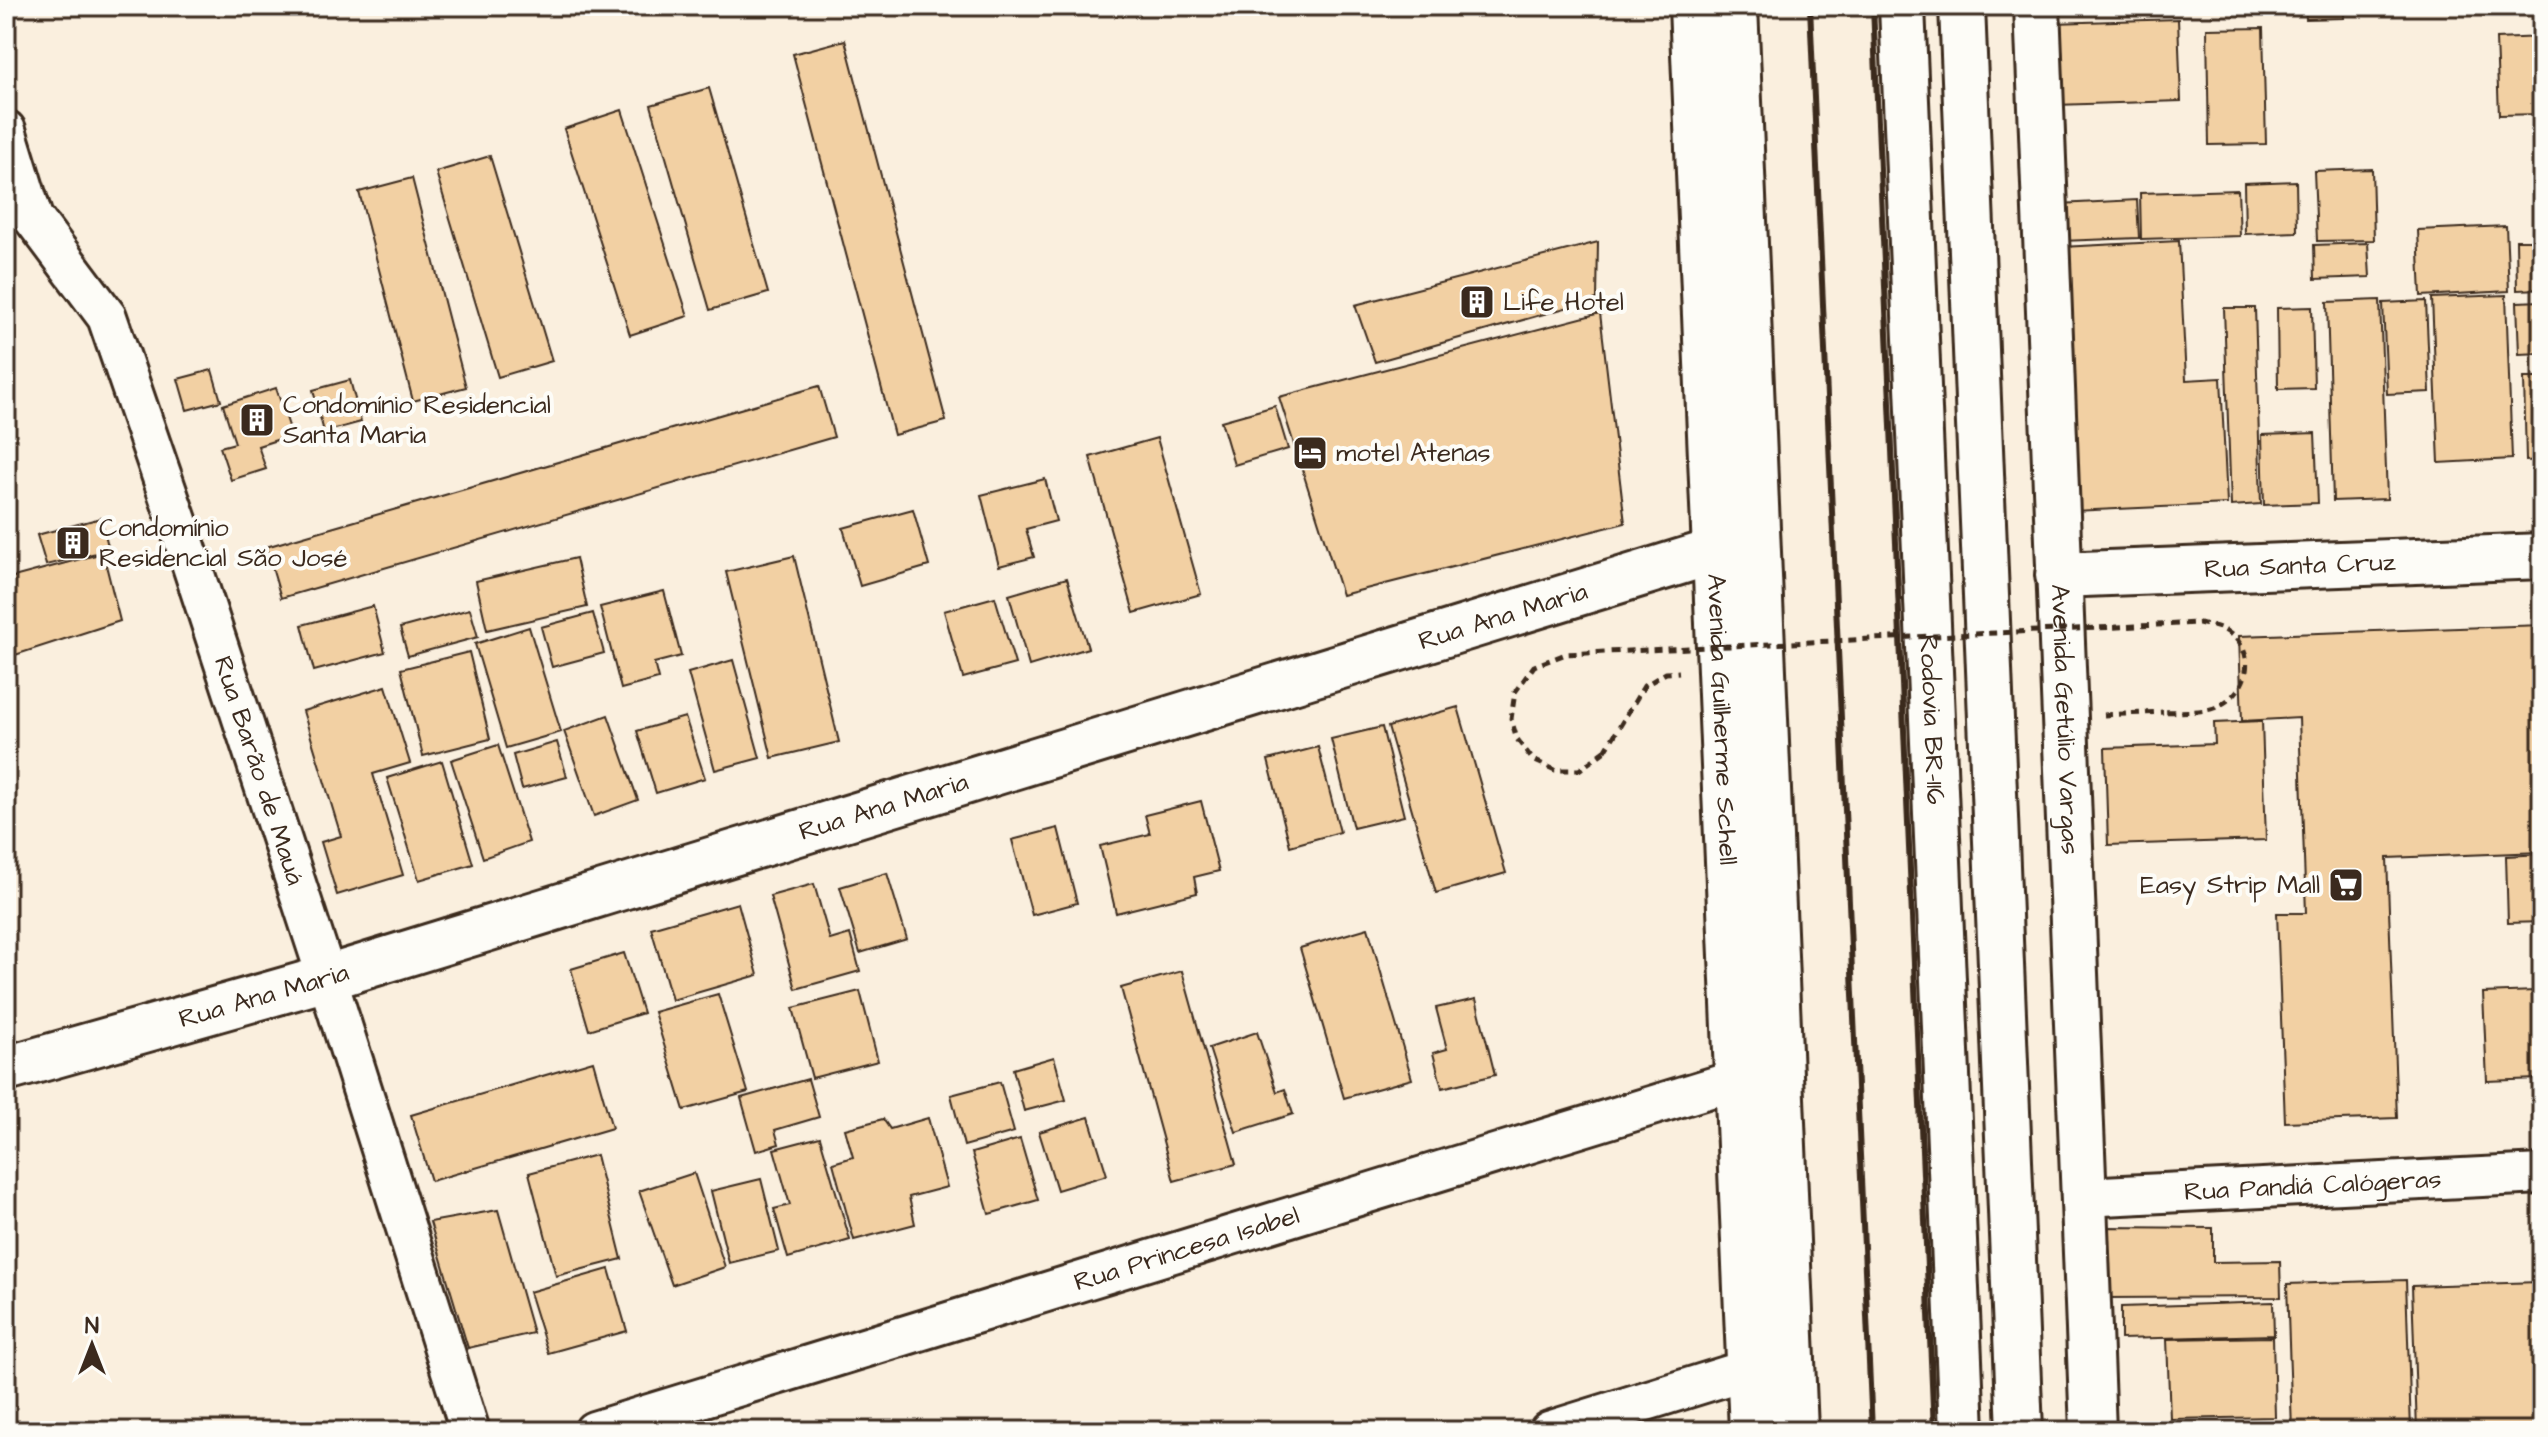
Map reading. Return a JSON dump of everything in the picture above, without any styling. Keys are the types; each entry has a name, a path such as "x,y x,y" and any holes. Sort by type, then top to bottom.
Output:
{"main road":[{"name":"Avenida Guilherme Schell","path":"1692,6 1752,1431"},
{"name":"Avenida Guilherme Schell","path":"1735,6 1795,1431"},
{"name":"Rodovia BR-116","path":"1902,6 1962,1431"},
{"path":"1962,6 2020,1431"},
{"name":"Avenida Getúlio Vargas","path":"2037,6 2093,1431"},
{"name":"Rua Ana Maria","path":"6,1069 327,978 1757,538"},
{"name":"Rua Santa Cruz","path":"2058,575 2542,556"}],"street":[{"name":"Rua Barão de Mauá","path":"6,130 33,218 107,317 327,978 470,1431"},
{"name":"Rua Princesa Isabel","path":"594,1431 1779,1067"},
{"name":"Rua Pandiá Calógeras","path":"2083,1197 2542,1174"},
{"path":"1549,1431 1749,1369"}],"path":[{"path":"1720,670 1666,673 1644,686 1605,751 1579,770 1555,770 1533,760 1517,739 1511,719 1515,692 1534,666 1566,654 2199,623 2224,630 2244,648 2248,672 2235,695 2212,709 2066,717"}],"building":[{"path":"2305,6 2344,6 2344,18 2306,19"},
{"path":"2178,19 2181,101 2055,105 2053,23"},
{"path":"2263,28 2266,144 2209,145 2207,29"},
{"path":"2542,37 2542,114 2499,115 2496,39"},
{"path":"845,40 946,421 894,435 793,54"},
{"path":"709,88 768,293 710,310 651,105"},
{"path":"622,110 688,316 630,335 564,129"},
{"path":"490,156 552,361 498,377 436,172"},
{"path":"2372,169 2374,240 2317,241 2314,171"},
{"path":"412,178 466,387 413,401 359,192"},
{"path":"2296,181 2297,232 2245,234 2244,183"},
{"path":"2238,190 2240,236 2141,239 2140,193"},
{"path":"2137,200 2139,238 2061,241 2059,204"},
{"path":"2506,226 2509,291 2421,296 2418,230"},
{"path":"2516,240 2542,240 2542,289 2517,290"},
{"path":"2179,241 2186,380 2221,378 2227,504 2073,511 2061,247"},
{"name":"Life Hotel","path":"1598,242 1597,299 1375,362 1355,305"},
{"path":"2368,243 2370,277 2315,279 2314,245"},
{"path":"2506,295 2512,459 2439,463 2432,298"},
{"path":"2380,300 2387,499 2333,501 2327,302"},
{"path":"2426,301 2430,392 2387,394 2383,303"},
{"path":"2542,301 2542,353 2519,354 2517,302"},
{"path":"2312,307 2314,388 2278,389 2277,308"},
{"path":"2224,308 2255,308 2261,504 2231,506"},
{"path":"1600,313 1625,523 1342,595 1279,397"},
{"path":"212,370 221,401 187,410 178,379"},
{"path":"2524,378 2542,378 2542,460 2526,461"},
{"path":"350,380 361,422 324,432 313,390"},
{"path":"819,386 834,437 281,598 266,547"},
{"name":"Condomínio Residencial Santa Maria","path":"276,388 292,435 258,446 266,469 231,480 220,447 235,443 223,405"},
{"path":"1275,406 1288,449 1234,465 1221,421"},
{"path":"2315,433 2318,503 2264,505 2262,435"},
{"path":"1157,438 1201,594 1134,613 1090,457"},
{"path":"1045,479 1056,521 1026,529 1034,557 999,566 981,495"},
{"path":"913,509 929,566 860,586 843,528"},
{"name":"Condomínio Residencial São José","path":"101,518 109,550 46,565 37,535"},
{"path":"103,553 120,621 12,656 6,630 6,579"},
{"path":"794,556 839,742 772,758 726,572"},
{"path":"576,558 587,607 487,630 476,581"},
{"path":"1067,578 1088,648 1029,666 1009,595"},
{"path":"664,591 681,656 654,663 658,679 621,689 600,607"},
{"path":"995,597 1015,664 963,678 944,611"},
{"path":"373,606 385,652 314,671 302,625"},
{"path":"470,609 478,637 408,656 400,628"},
{"path":"593,613 604,653 552,667 541,627"},
{"name":"Easy Strip Mall","path":"2542,625 2542,852 2387,858 2397,1118 2285,1122 2277,913 2306,913 2299,718 2242,721 2239,636"},
{"path":"529,627 561,732 506,748 475,644"},
{"path":"469,652 490,739 423,756 401,669"},
{"path":"733,660 760,758 715,770 688,673"},
{"path":"386,686 410,763 373,774 403,875 337,895 321,842 341,836 303,711"},
{"path":"1458,707 1506,873 1436,893 1388,727"},
{"path":"608,715 638,800 594,816 564,731"},
{"path":"685,717 705,778 656,793 637,731"},
{"name":"Easy Strip Mall","path":"2262,721 2266,840 2108,845 2105,748 2215,744 2214,723"},
{"path":"1382,727 1404,816 1353,828 1331,739"},
{"path":"557,742 567,777 522,789 513,755"},
{"path":"498,745 529,842 483,858 451,760"},
{"path":"1318,747 1340,832 1290,846 1268,760"},
{"path":"442,761 473,864 419,880 387,778"},
{"path":"1201,801 1219,871 1194,877 1197,893 1116,913 1100,846 1150,834 1145,815"},
{"path":"1058,828 1077,903 1032,915 1012,840"},
{"path":"2542,854 2542,922 2508,923 2506,856"},
{"path":"887,873 907,939 860,953 840,887"},
{"path":"814,884 830,940 850,934 860,971 796,989 770,896"},
{"path":"738,903 758,975 672,1000 651,928"},
{"path":"1368,928 1412,1079 1344,1098 1300,948"},
{"path":"624,953 643,1013 589,1030 571,969"},
{"path":"1182,971 1236,1164 1174,1181 1121,988"},
{"path":"860,991 878,1061 812,1078 793,1008"},
{"path":"2535,991 2538,1079 2487,1081 2483,993"},
{"path":"718,994 748,1092 684,1110 654,1012"},
{"path":"1476,999 1495,1075 1442,1088 1433,1053 1447,1049 1436,1008"},
{"path":"1257,1032 1277,1092 1285,1089 1293,1114 1236,1132 1209,1048"},
{"path":"1054,1057 1066,1100 1024,1111 1013,1069"},
{"path":"593,1061 612,1128 431,1181 411,1115"},
{"path":"808,1079 819,1117 775,1130 779,1144 756,1151 741,1098"},
{"path":"1000,1082 1014,1132 964,1146 951,1095"},
{"path":"1089,1117 1107,1175 1057,1190 1039,1132"},
{"path":"928,1118 947,1187 909,1197 915,1224 854,1240 833,1163 853,1157 845,1129 883,1119 890,1129"},
{"path":"820,1137 850,1240 788,1258 774,1209 790,1205 774,1149"},
{"path":"1020,1139 1038,1200 989,1214 972,1153"},
{"path":"596,1155 622,1259 556,1276 529,1173"},
{"path":"694,1173 725,1267 672,1285 639,1191"},
{"path":"761,1179 779,1251 729,1263 711,1191"},
{"path":"498,1210 533,1333 468,1348 430,1222"},
{"path":"2107,1227 2213,1228 2213,1262 2280,1261 2281,1297 2106,1298"},
{"path":"609,1269 627,1331 548,1353 529,1292"},
{"path":"2406,1280 2411,1431 2292,1431 2287,1284"},
{"path":"2539,1282 2542,1431 2417,1431 2412,1286"},
{"path":"2273,1302 2274,1335 2121,1339 2121,1307"},
{"path":"2273,1337 2275,1417 2170,1419 2167,1339"}],"railway":[{"path":"1810,6 1872,1431"},
{"path":"1873,6 1934,1431"}],"place":[{"name":"Life Hotel","path":"1477,302"},
{"name":"Condomínio Residencial Santa Maria","path":"257,420"},
{"name":"motel Atenas","path":"1310,453"},
{"name":"Condomínio Residencial São José","path":"73,543"},
{"name":"Easy Strip Mall","path":"2346,885"}]}
